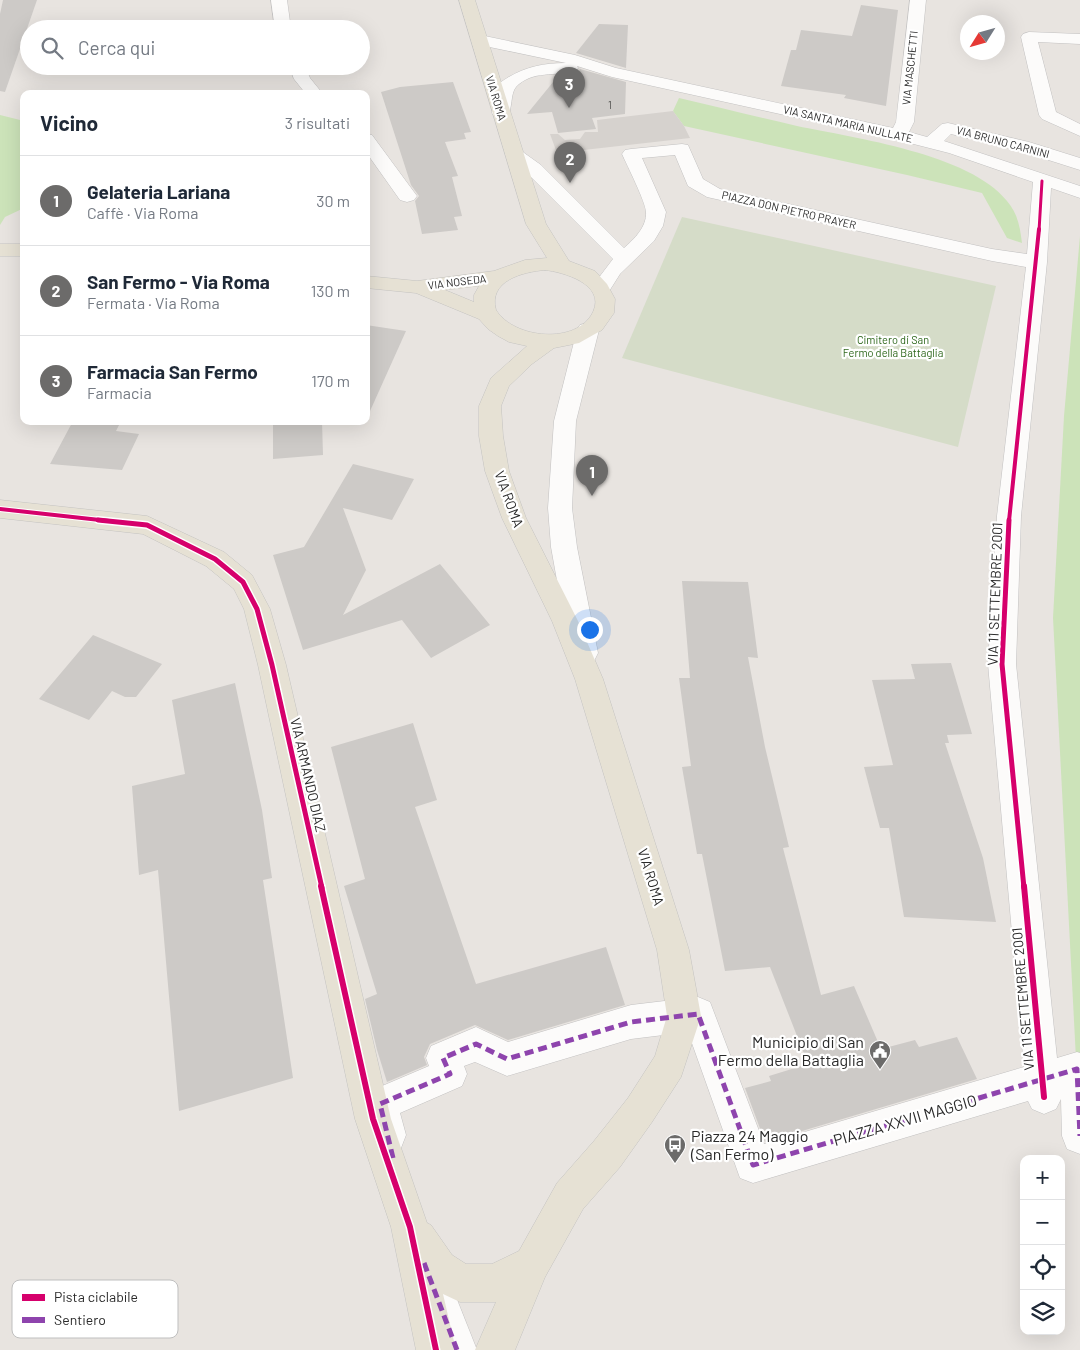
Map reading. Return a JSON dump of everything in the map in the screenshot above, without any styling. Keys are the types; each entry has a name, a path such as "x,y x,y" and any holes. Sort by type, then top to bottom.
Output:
{"main road":[{"name":"VIA ROMA","path":"471,1 501,113 536,224 561,264"},
{"path":"506,273 527,265 561,264 591,277 601,288 606,302 602,315 588,330 568,338 549,341 530,340 510,335 492,322 484,308 484,298 506,273 524,254 536,224"},
{"path":"0,250 20,250"},
{"name":"VIA NOSEDA","path":"370,282 418,287 506,273"},
{"name":"VIA NOSEDA","path":"418,287 488,315"},
{"name":"VIA ROMA","path":"495,1350 532,1264 570,1196 624,1132 669,1065 684,1016 673,950 589,679 514,518 497,471 491,436 490,406 499,383 524,359 549,341"},
{"name":"VIA ARMANDO DIAZ","path":"0,509 147,524 215,558 243,582 257,609 272,665 373,1119 410,1227"},
{"path":"410,1227 439,1268 460,1283 495,1283 532,1264"},
{"path":"410,1227 436,1350"}],"street":[{"path":"279,0 282,20"},
{"name":"VIA MASCHETTI","path":"899,135 905,122 918,0"},
{"path":"1080,39 1029,36 1048,115 1080,131"},
{"name":"VIA SANTA MARIA NULLATE","path":"480,40 575,60 612,72 929,142 955,149 1042,181 1080,192"},
{"name":"VIA SANTA MARIA NULLATE","path":"501,113 507,86 522,74 544,68 612,72"},
{"path":"300,75 311,90"},
{"name":"VIA BRUNO CARNINI","path":"929,142 948,128 1023,146 1080,164"},
{"path":"370,145 406,196"},
{"name":"PIAZZA DON PIETRO PRAYER","path":"601,288 613,270 647,237 656,212 631,154 682,149 695,182 714,193 992,255 1037,262"},
{"path":"514,154 534,168 624,259"},
{"name":"VIA 11 SETTEMBRE 2001","path":"1042,181 1037,262 1009,516 1002,664 1043,1088"},
{"path":"588,330 565,421 560,508 564,546 589,679"},
{"name":"PIAZZA XXVII MAGGIO","path":"684,1016 698,1014 753,1165 1043,1088 1077,1069 1080,1136"},
{"path":"457,1350 410,1227 380,1104 450,1074 444,1058 476,1044 507,1059 631,1022 684,1016"}],"green space":[{"path":"679,98 910,150 967,171 990,185 1007,201 1018,221 1022,243 1007,238 982,193 684,126 673,111"},
{"path":"0,115 20,120 20,210 5,217 0,225"},
{"name":"Cimitero di San Fermo della Battaglia","path":"682,217 996,286 958,447 622,358"},
{"path":"1080,236 1080,1136 1053,618 1064,416"}],"shaded area":[{"path":"673,111 690,138 557,153 550,134 558,134 565,140 580,139 585,132 598,132 597,120"}],"building":[{"path":"3,0 37,0 30,20 20,20 20,49 5,92 0,91 0,14"},
{"path":"861,5 898,10 886,106 844,98 846,95 781,86 791,50 796,50 801,30 852,36"},
{"path":"599,24 628,25 626,68 576,53"},
{"path":"580,69 626,82 625,114 592,118 596,129 558,133 552,112 527,114 558,76 576,74"},
{"path":"453,82 471,132 464,133 466,139 445,142 458,176 452,177 462,216 454,217 458,230 422,234 415,201 419,196 411,185 381,92 400,87"},
{"path":"370,326 406,331 370,411"},
{"path":"71,425 119,425 116,431 139,434 122,470 50,464"},
{"path":"273,425 322,425 323,455 273,459"},
{"path":"353,464 414,479 392,520 343,508 366,570 343,615 440,564 490,625 431,658 402,620 303,650 273,555 304,547"},
{"path":"682,581 748,582 758,658 748,657 765,747 789,847 783,848 821,995 854,986 881,1049 915,1040 919,1047 957,1037 977,1079 765,1142 745,1088 771,1081 769,1076 808,1064 770,967 725,971 702,854 697,854 682,767 691,766 679,678 690,678"},
{"path":"93,635 162,664 136,697 125,697 112,691 89,720 39,699"},
{"path":"951,663 972,734 947,735 949,743 945,743 983,858 996,922 904,917 889,828 880,828 864,767 893,765 872,680 915,679 911,664"},
{"path":"235,683 262,810 272,878 263,880 293,1078 179,1111 158,870 139,875 132,786 185,774 172,700"},
{"path":"413,723 437,800 415,807 476,984 606,947 625,1005 508,1040 475,1025 430,1044 424,1057 427,1065 387,1082 365,999 377,994 344,886 365,879 331,747"}],"marked path":[{"path":"393,1158 380,1104 450,1074 443,1058 476,1044 507,1059 631,1022 698,1014 753,1165 1077,1069 1080,1136"},
{"path":"424,1263 457,1350"}],"cycle path":[{"path":"1042,181 1037,262 1009,516 1002,664 1044,1097"},
{"path":"0,509 147,525 215,559 243,582 257,609 272,665 373,1119 410,1227 436,1350"}],"place":[{"name":"Farmacia San Fermo","path":"569,108"},
{"name":"San Fermo - Via Roma","path":"570,183"},
{"name":"Gelateria Lariana","path":"592,496"},
{"name":"Municipio di San Fermo della Battaglia","path":"880,1070"},
{"name":"Piazza 24 Maggio (San Fermo)","path":"675,1164"}]}
